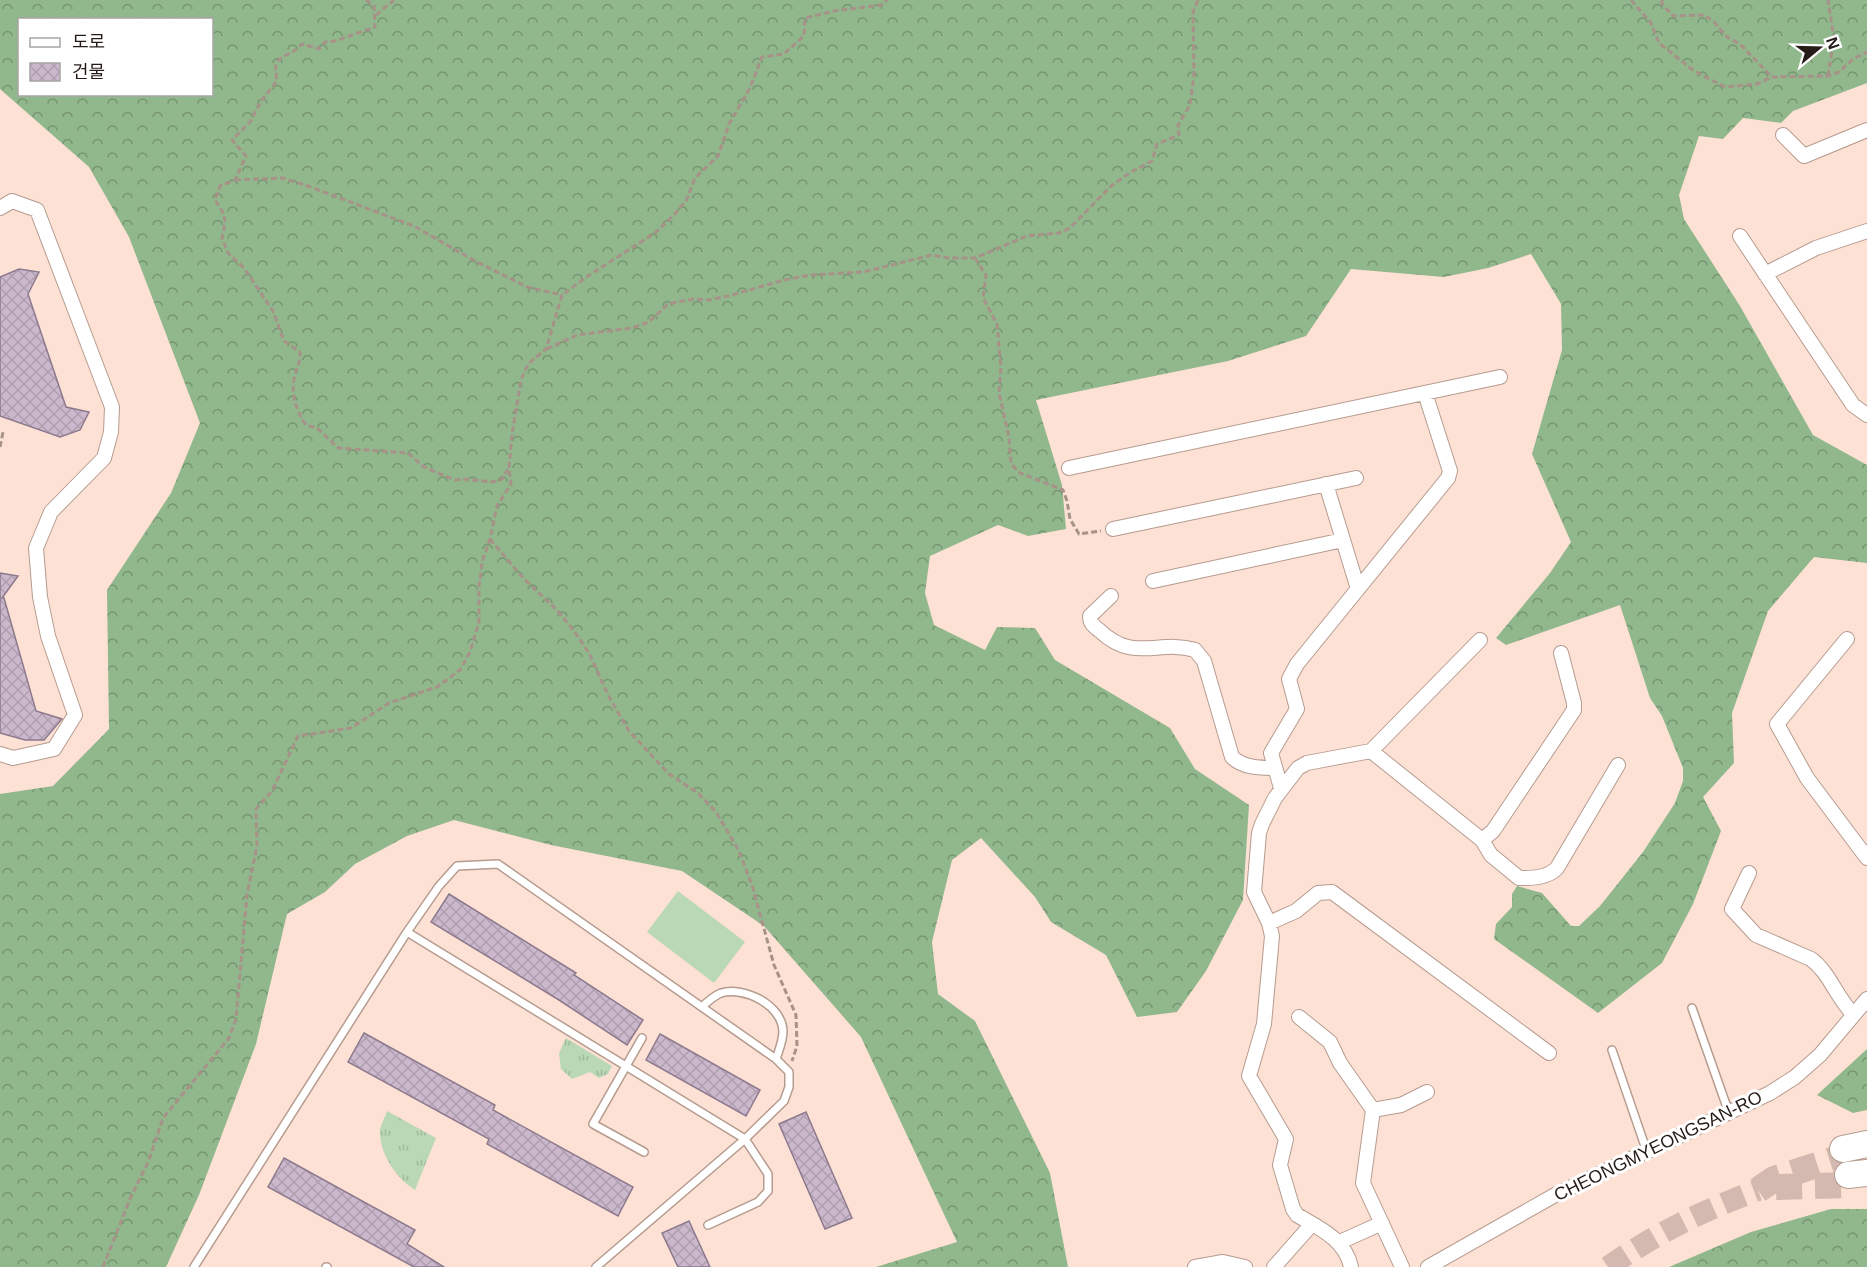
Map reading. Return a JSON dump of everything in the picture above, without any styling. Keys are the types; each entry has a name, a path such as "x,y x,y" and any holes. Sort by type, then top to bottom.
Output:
{"street":[{"path":"1783,135 1804,156 1867,130"},
{"path":"0,208 12,201 37,210 112,407 111,432 104,458 51,512 36,548 40,597 48,636 75,715 54,749 13,758 0,754"},
{"path":"1740,236 1853,405 1867,414"},
{"path":"1765,274 1810,250 1865,236"},
{"path":"1069,468 1500,377"},
{"path":"1281,788 1271,753 1297,709 1288,680 1297,664 1448,478 1450,471 1425,393"},
{"path":"1113,529 1356,478"},
{"path":"1326,484 1358,588"},
{"path":"1153,581 1343,540"},
{"path":"1111,596 1090,616 1091,624 1110,641 1138,650 1183,647 1195,650 1204,661 1232,757 1256,768 1275,768"},
{"path":"1846,639 1777,723 1806,778 1867,858"},
{"path":"1351,1267 1340,1242 1297,1215 1293,1209 1280,1165 1286,1139 1249,1076 1264,1024 1272,936 1269,923 1254,892 1262,824 1281,788 1298,768 1307,763 1371,751 1479,640"},
{"path":"1482,840 1493,831 1574,710 1561,653"},
{"path":"1371,751 1482,840 1491,855 1519,878 1547,876 1552,873 1618,765"},
{"path":"1749,873 1732,909 1756,935 1817,963 1828,976 1839,999 1854,1014"},
{"path":"1269,923 1296,911 1318,893 1332,892 1549,1053"},
{"name":"CHEONGMYEONGSAN-RO","path":"1428,1267 1555,1195 1770,1093 1795,1077 1820,1055 1867,999"},
{"path":"1299,1017 1330,1042 1340,1063 1373,1110 1363,1183 1402,1267"},
{"path":"1373,1110 1401,1105 1427,1092"},
{"path":"1340,1242 1382,1223"},
{"path":"1274,1267 1312,1224"},
{"path":"1195,1267 1223,1262 1245,1267"}],"lane":[{"path":"194,1267 407,932 439,886 457,866 498,864 776,1059 789,1072 789,1087 784,1101 745,1139 596,1267"},
{"path":"407,932 745,1139 768,1174 768,1191 758,1202 708,1225"},
{"path":"702,1007 721,993 738,991 756,996 776,1016 783,1029 781,1047 776,1059"},
{"path":"1692,1008 1729,1113"},
{"path":"642,1038 593,1124 644,1152"},
{"path":"1612,1050 1647,1152"}],"path":[{"path":"235,180 246,156 232,140 250,122 261,101 277,81 274,67 278,59 296,51 302,44 319,49 325,42 335,41 375,27 374,6 366,0"},
{"path":"376,15 394,0"},
{"path":"868,0 870,6"},
{"path":"546,349 562,295 655,233 687,199 695,178 718,156 729,124 750,88 762,57 784,54 804,36 805,18 834,11 881,5 886,0"},
{"path":"103,1267 163,1118 229,1038 236,1019 247,895 257,846 256,809 272,791 298,736 351,728 389,703 437,687 460,670 470,652 479,622 482,562 497,506 511,484 509,468 521,380 528,364 546,349 577,335 633,328 649,322 667,305 676,302 728,297 784,280 811,275 863,272 932,255 948,258 975,258 1027,236 1059,233 1070,228 1112,186 1152,160 1157,144 1179,135 1178,125 1190,105 1194,75 1193,12 1198,0"},
{"path":"1631,0 1651,23 1659,43 1694,71 1725,87 1757,84 1772,77 1828,75 1839,72 1853,59 1867,52"},
{"path":"1662,0 1662,4 1673,16 1705,15 1715,23 1726,38 1740,44 1772,77"},
{"path":"1828,0 1834,39 1828,75"},
{"path":"509,468 502,478 493,482 455,480 441,472 424,467 408,453 338,448 317,428 306,426 295,406 295,374 301,361 300,352 284,341 273,311 244,268 228,253 222,238 225,224 224,214 215,200 220,186 235,180 283,178 414,226 475,261 527,287 562,295"},
{"path":"975,258 986,275 983,298 997,324 999,393 1002,414 1010,437 1011,463 1018,471 1063,490 1068,501 1070,519 1079,534 1113,529"},
{"path":"0,447 3,432"},
{"path":"490,539 524,579 557,610 574,631 589,653 608,695 629,731 669,774 698,794 716,812 739,851 752,885 774,965 796,1016 797,1046 789,1072"}],"green space":[{"path":"0,0 1867,0 1867,83 1793,111 1781,123 1743,118 1723,139 1699,136 1679,195 1684,219 1740,306 1813,435 1867,465 1867,563 1814,557 1768,611 1732,713 1734,763 1703,797 1721,831 1693,904 1662,963 1598,1013 1494,939 1496,924 1512,907 1512,894 1517,886 1542,893 1571,926 1579,926 1600,906 1643,852 1675,803 1683,781 1683,768 1662,716 1650,698 1620,605 1506,645 1496,638 1550,573 1571,542 1532,454 1562,350 1561,304 1531,254 1488,268 1444,277 1351,269 1306,336 1228,361 1036,400 1062,485 1066,529 1028,536 998,525 930,556 925,593 934,625 985,650 997,627 1035,628 1055,660 1170,728 1195,769 1249,805 1243,900 1206,971 1177,1012 1137,1017 1106,955 1051,922 1035,897 981,838 952,860 932,942 938,994 975,1021 1050,1173 1068,1267 876,1267 957,1242 861,1037 764,926 682,871 551,845 454,820 407,836 355,864 325,892 287,914 256,1044 199,1195 166,1267 0,1267 0,794 53,786 109,729 107,590 171,493 200,423 129,237 89,167 0,89"},
{"path":"678,891 745,942 714,983 647,932"},
{"path":"566,1038 612,1066 608,1074 599,1078 590,1072 572,1079 561,1069 559,1053"},
{"path":"1867,1049 1867,1110 1853,1113 1817,1095"},
{"path":"387,1111 436,1138 415,1190 396,1173 383,1150 380,1131"},
{"path":"1831,1209 1867,1209 1867,1267 1669,1267 1751,1232"}],"building":[{"path":"19,269 39,272 28,294 66,407 89,412 80,430 60,437 0,416 0,277"},
{"path":"0,573 18,576 2,598 4,598 36,711 62,719 44,740 25,740 0,733"},
{"path":"449,894 576,973 574,975 643,1020 627,1045 559,1000 431,922"},
{"path":"364,1033 495,1105 493,1110 633,1187 618,1216 487,1144 489,1139 348,1062"},
{"path":"660,1034 760,1090 746,1116 646,1060"},
{"path":"806,1112 852,1218 825,1229 779,1124"},
{"path":"284,1158 415,1230 407,1244 444,1267 414,1267 268,1187"},
{"path":"689,1221 710,1267 678,1267 662,1233"}],"tunnel":[{"path":"1758,1190 1774,1179 1845,1156"},
{"path":"1776,1187 1850,1185"},
{"path":"1608,1267 1680,1224 1758,1190"}]}
